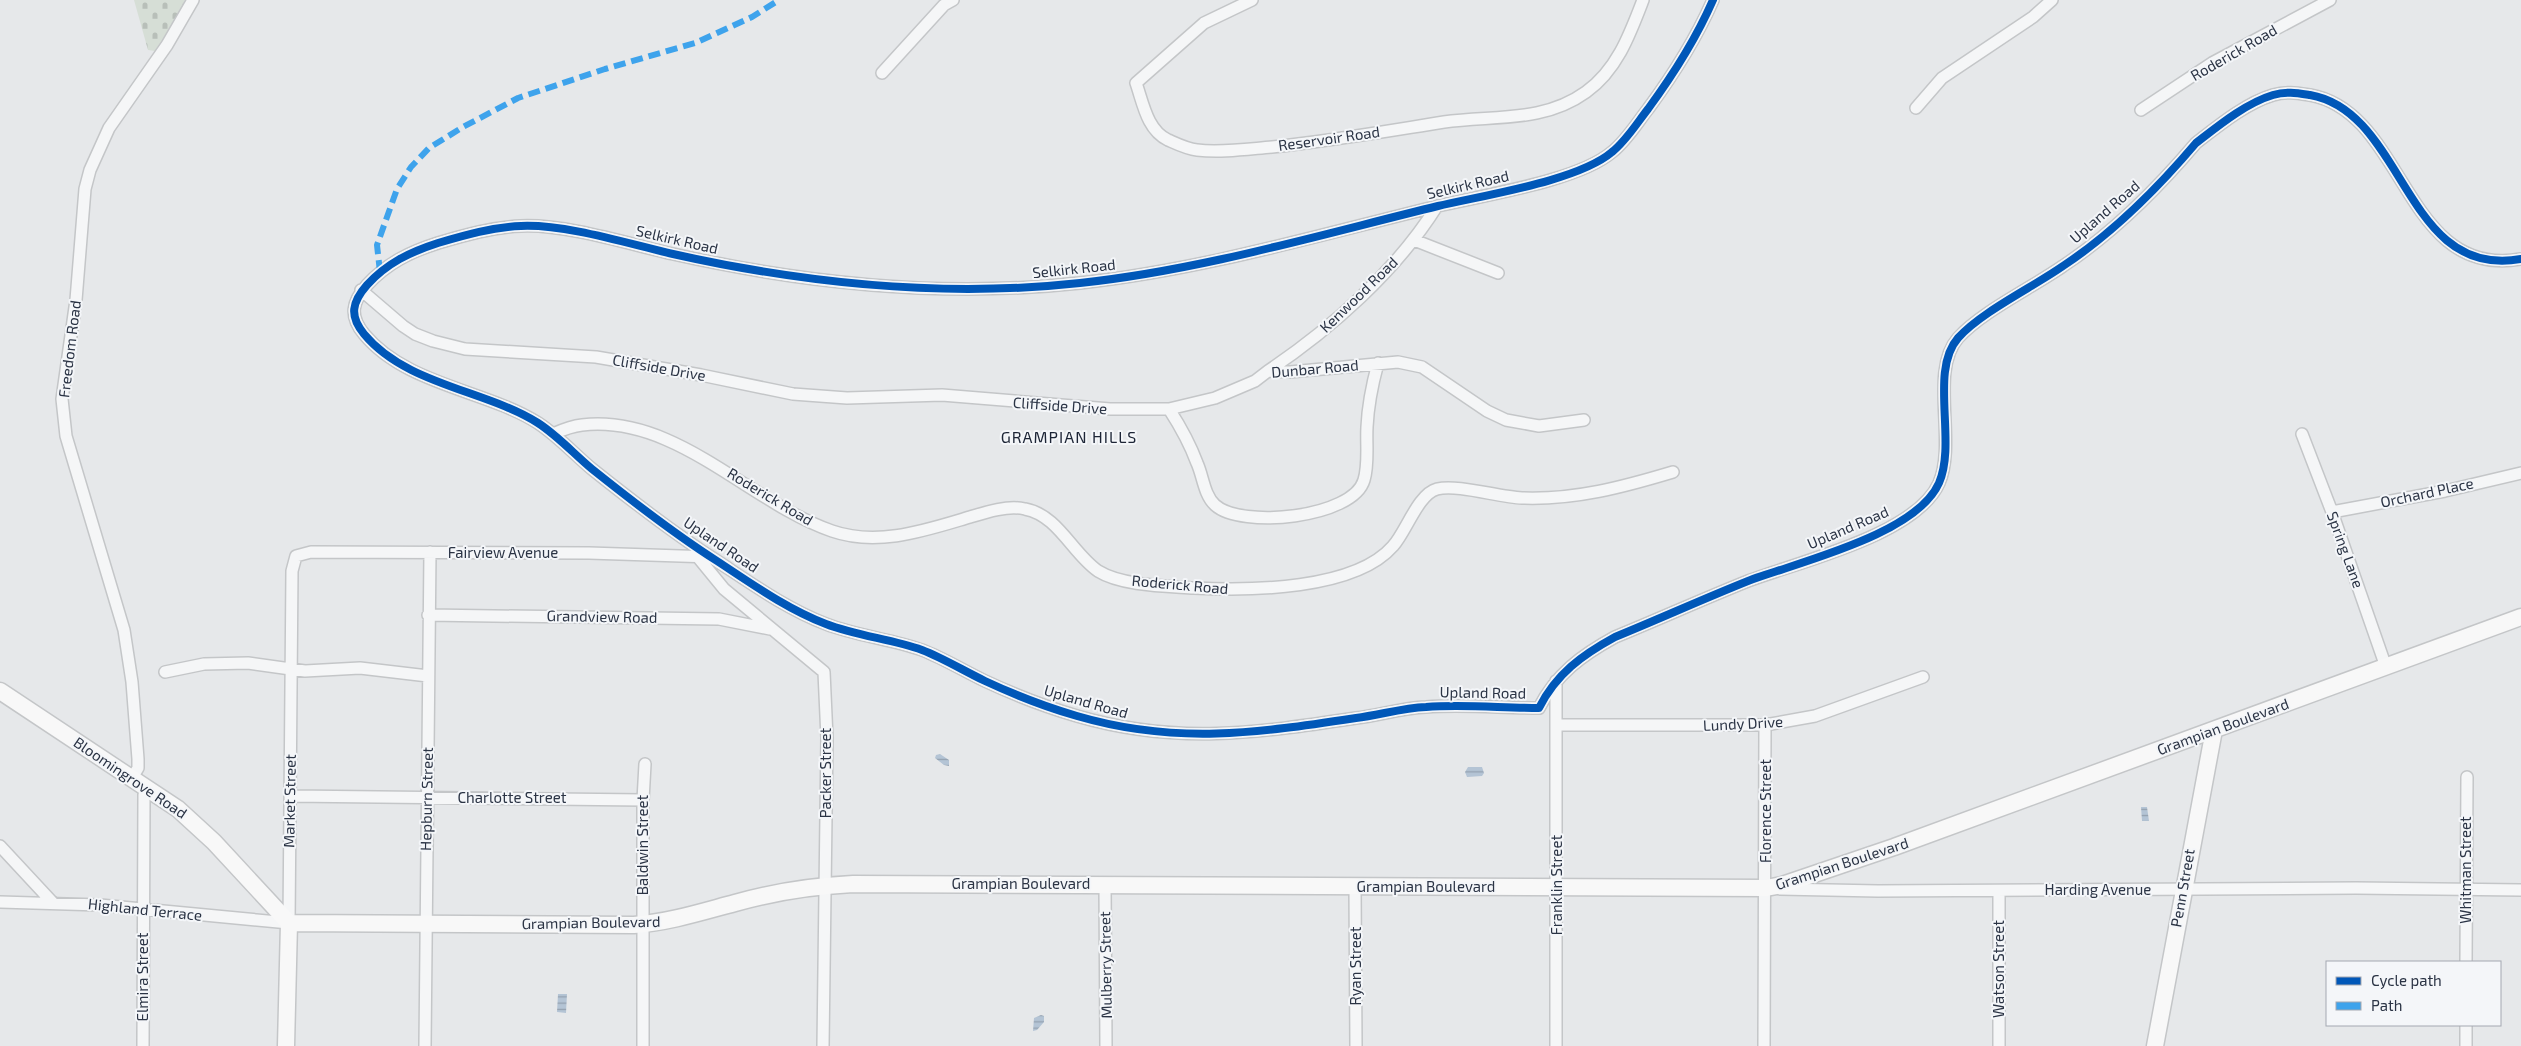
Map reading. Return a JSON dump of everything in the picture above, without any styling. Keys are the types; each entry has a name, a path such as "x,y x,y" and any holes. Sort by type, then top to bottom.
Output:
{"street":[{"name":"Freedom Road","path":"132,778 138,768 138,759 130,661 116,599 66,436 62,399 76,300 85,189 90,170 109,128 167,45 192,0"},
{"path":"882,73 944,5 953,0"},
{"name":"Reservoir Road","path":"1252,0 1204,23 1136,83 1152,126 1161,136 1197,150 1254,149 1330,141 1446,122 1509,118 1555,109 1586,92 1607,72 1629,34 1643,0"},
{"name":"Selkirk Road","path":"361,290 380,272 402,256 460,237 514,226 546,228 612,239 746,269 901,288 1000,289 1082,283 1198,264 1307,241 1437,206 1550,180 1585,167 1611,153 1641,119 1670,79 1696,36 1713,0"},
{"path":"1916,108 1942,78 2033,17 2052,0"},
{"name":"Roderick Road","path":"2141,110 2212,63 2330,0"},
{"name":"Upland Road","path":"361,290 354,300 353,314 359,329 377,347 412,370 519,413 553,434 634,502 711,558 771,596 830,626 887,639 922,650 994,685 1058,710 1143,732 1194,736 1240,734 1360,718 1421,707 1539,708 1556,681 1579,658 1615,637 1750,581 1890,528 1916,511 1935,490 1943,470 1946,440 1945,375 1949,356 1956,340 1984,317 2064,266 2130,213 2196,143 2263,99 2287,92 2314,96 2339,105 2362,126 2419,209 2449,243 2473,256 2485,260 2498,262 2521,259"},
{"name":"Kenwood Road","path":"1268,371 1339,317 1414,240 1437,206"},
{"path":"1414,240 1498,273"},
{"name":"Cliffside Drive","path":"361,290 403,326 416,334 433,342 465,350 596,357 702,374 793,394 847,398 942,394 1110,409 1169,409"},
{"path":"1169,409 1181,428 1209,496 1215,505 1230,511 1259,518 1282,517 1326,509 1345,503 1355,496 1364,480 1368,402 1378,363 1398,362 1422,367 1487,411 1506,420 1539,426 1584,420"},
{"name":"Dunbar Road","path":"1169,409 1215,398 1255,381 1268,371 1290,372 1378,363"},
{"name":"Roderick Road","path":"553,434 574,426 590,424 617,426 646,432 718,466 806,521 842,534 890,537 985,512 1024,509 1045,517 1082,557 1107,576 1146,584 1193,588 1239,589 1280,586 1330,579 1368,566 1393,546 1426,496 1439,489 1461,489 1517,498 1572,497 1619,488 1673,472"},
{"name":"Spring Lane","path":"2302,434 2332,512 2386,667"},
{"name":"Orchard Place","path":"2332,512 2435,493 2521,473"},
{"name":"Fairview Avenue","path":"296,556 311,552 430,552 589,553 711,558"},
{"name":"Hepburn Street","path":"424,1046 430,552"},
{"name":"Market Street","path":"286,1046 291,796 292,571 296,556"},
{"name":"Packer Street","path":"697,556 724,589 824,672 827,747 823,1046"},
{"name":"Grandview Road","path":"428,616 719,619 774,630"},
{"name":"Grampian Boulevard","path":"289,923 643,925 699,914 760,897 824,886 1105,884 1766,888 1782,885 1894,847 2521,617"},
{"path":"165,672 204,664 248,662 305,671 360,668 428,676"},
{"name":"Lundy Drive","path":"1556,724 1765,725 1815,716 1923,677"},
{"path":"1556,681 1556,724"},
{"name":"Bloomingrove Road","path":"0,691 132,778 195,824 289,923"},
{"name":"Franklin Street","path":"1556,724 1556,1046"},
{"name":"Florence Street","path":"1764,1046 1766,888 1765,725"},
{"name":"Penn Street","path":"2155,1046 2214,730"},
{"name":"Baldwin Street","path":"643,1046 643,800 646,764"},
{"name":"Whitman Street","path":"2466,961 2467,777"},
{"name":"Elmira Street","path":"144,1046 143,910 144,795 146,788"},
{"name":"Charlotte Street","path":"291,796 643,800"},
{"path":"0,846 53,903"},
{"name":"Mulberry Street","path":"1105,884 1107,963 1106,1046"},
{"name":"Ryan Street","path":"1356,887 1356,1046"},
{"name":"Harding Avenue","path":"1766,888 1844,891 2521,890"},
{"name":"Watson Street","path":"1998,891 1999,1046"},
{"name":"Highland Terrace","path":"0,902 53,903 289,923"},
{"path":"2466,1026 2466,1046"}],"green space":[{"path":"134,0 185,0 177,20 155,51 148,50"}],"water":[{"path":"940,754 949,760 949,766 944,765 935,758 936,755"},
{"path":"1468,767 1482,767 1484,773 1482,776 1467,777 1465,772"},
{"path":"2141,807 2147,807 2149,821 2142,821"},
{"path":"558,994 567,994 566,1013 557,1012"},
{"path":"1041,1015 1044,1016 1044,1022 1037,1030 1033,1031 1034,1018"}],"marked path":[{"path":"380,272 377,245 397,189 411,167 429,148 463,127 518,98 605,69 695,43 752,17 779,0"}],"cycle path":[{"path":"1713,0 1692,43 1657,96 1622,143 1597,162 1577,171 1530,186 1438,206 1215,261 1170,270 1080,283 977,289 926,288 875,285 774,273 673,254 577,231 539,226 521,226 479,232 448,240 418,250 400,259 383,270 362,291 358,297 354,315 364,334 381,351 402,365 424,376 495,402 538,423 592,469 669,528 784,604 812,618 862,635 922,650 1008,691 1042,705 1077,716 1148,731 1216,734 1285,728 1417,708 1454,706 1539,708 1553,685 1571,666 1615,637 1748,581 1854,544 1882,532 1906,518 1926,501 1939,483 1944,466 1945,369 1950,352 1958,338 1980,319 2063,266 2117,225 2166,177 2196,143 2233,116 2263,99 2278,94 2296,93 2310,95 2342,108 2367,131 2428,221 2452,245 2482,259 2521,259"}],"district":[{"name":"GRAMPIAN HILLS","path":"1069,437"}]}
